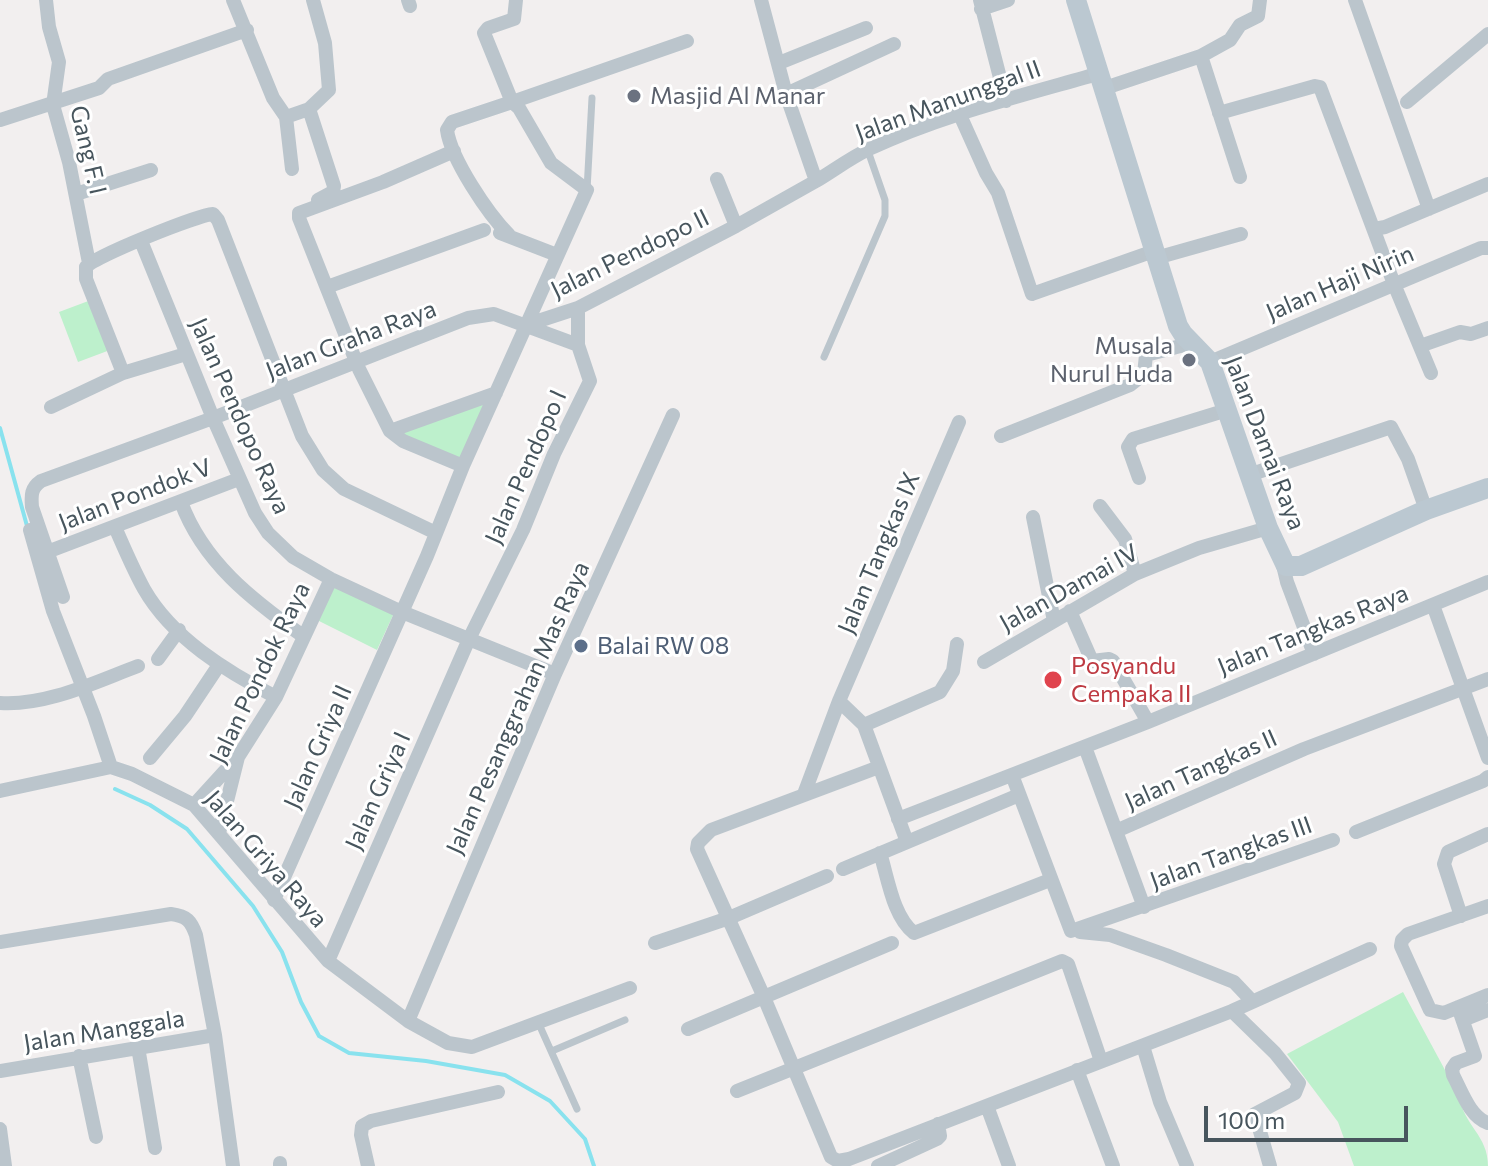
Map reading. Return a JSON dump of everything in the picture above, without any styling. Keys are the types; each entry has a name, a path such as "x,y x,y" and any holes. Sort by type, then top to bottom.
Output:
{"street":[{"name":"Gang F. I","path":"46,0 49,27 59,62 53,105 76,194 89,263 86,279 123,373"},
{"path":"286,117 309,109 327,94 330,87 325,43 313,0"},
{"path":"402,612 463,466 587,190 551,163 519,108 512,102 484,33 485,29 514,19 516,0"},
{"path":"761,0 786,94 816,181"},
{"path":"1006,101 980,4 1008,0"},
{"name":"Jalan Damai Raya","path":"1076,0 1178,326 1210,362 1268,528 1286,566 1301,566 1426,510 1488,488"},
{"name":"Jalan Manunggal II","path":"816,181 867,150 960,115 1006,101 1201,56 1230,40 1240,25 1258,16 1260,0"},
{"path":"1355,0 1429,209"},
{"path":"237,1 273,98 286,117 292,169"},
{"path":"779,63 866,28"},
{"path":"0,120 53,105 99,88 108,79 247,30"},
{"path":"1407,102 1488,34"},
{"path":"557,255 488,224 447,130 452,122 687,41"},
{"path":"786,94 894,44"},
{"path":"1201,56 1240,177"},
{"path":"1219,113 1320,87 1431,373"},
{"path":"309,109 335,189 303,208 299,222 356,360 390,431 403,441 463,466"},
{"path":"960,115 998,193 1032,294 1155,254 1241,234"},
{"path":"301,212 454,151"},
{"path":"76,194 151,170"},
{"path":"717,179 736,226"},
{"name":"Jalan Pendopo II","path":"526,325 578,308 816,181"},
{"path":"1374,229 1488,184"},
{"path":"89,263 208,214 215,216 302,436 323,470 344,489 436,533"},
{"path":"327,287 488,224"},
{"name":"Jalan Pendopo Raya","path":"141,241 239,479 268,533 293,557 331,579 402,612 555,674"},
{"name":"Jalan Haji Nirin","path":"1210,362 1481,248 1488,248"},
{"name":"Jalan Pendopo I","path":"469,639 523,530 554,454 590,381 578,345 578,308"},
{"name":"Jalan Graha Raya","path":"47,552 32,507 33,487 41,481 213,418 468,318 494,314 578,345"},
{"path":"1420,346 1460,332 1471,334 1488,328"},
{"path":"1001,436 1130,385 1144,374 1146,355 1192,343"},
{"path":"51,407 123,373 186,354"},
{"path":"390,431 496,393"},
{"path":"1139,478 1128,447 1133,439 1227,410"},
{"name":"Jalan Pesanggrahan Mas Raya","path":"408,1021 555,674 673,415"},
{"name":"Jalan Tangkas IX","path":"804,794 839,701 959,422"},
{"path":"1249,475 1391,427 1408,459 1426,510"},
{"name":"Jalan Pondok V","path":"47,552 239,479"},
{"path":"181,502 200,543 223,570 243,590 303,636"},
{"path":"1100,506 1125,539 1135,574"},
{"path":"1033,517 1054,621"},
{"path":"115,527 145,590 179,630 219,665 276,697"},
{"name":"Jalan Damai IV","path":"984,662 1135,574 1199,548 1268,528"},
{"path":"0,791 111,767 53,611 30,530"},
{"path":"47,552 63,597"},
{"path":"1282,561 1314,654"},
{"name":"Jalan Pondok Raya","path":"219,833 238,757 276,697 331,579"},
{"path":"1488,582 1433,605 1488,758"},
{"name":"Jalan Tangkas Raya","path":"898,819 1148,722 1433,605"},
{"path":"1070,611 1092,661 1113,661 1148,722"},
{"name":"Jalan Griya II","path":"274,900 402,612"},
{"path":"158,659 179,630"},
{"name":"Jalan Griya I","path":"328,961 469,639"},
{"path":"864,725 940,692 953,671 957,644"},
{"path":"150,758 185,716 219,665"},
{"path":"0,703 30,702 138,666"},
{"name":"Jalan Tangkas II","path":"1116,831 1304,749 1488,679"},
{"path":"839,701 864,725 907,842"},
{"path":"1085,747 1144,907"},
{"path":"194,805 238,757"},
{"name":"Jalan Griya Raya","path":"111,767 194,805 328,961 408,1021 448,1043 472,1047 539,1025 630,988"},
{"path":"879,767 711,830 701,836 697,849 831,1157 838,1161 1232,1011 1370,949"},
{"path":"1012,775 1071,931 1110,935 1166,955 1234,982 1252,1001"},
{"path":"1356,832 1488,777"},
{"path":"843,869 1019,795"},
{"path":"1461,916 1444,864 1445,857 1448,852 1488,834"},
{"name":"Jalan Tangkas III","path":"1071,931 1333,840"},
{"path":"880,853 904,923 914,933 1050,880"},
{"path":"655,943 729,918 827,876"},
{"path":"1487,1002 1461,1014 1430,1010 1401,946 1408,934 1488,906"},
{"name":"Jalan Manggala","path":"0,942 171,914 183,915 191,922 215,1035 233,1166"},
{"path":"688,1029 892,943"},
{"path":"737,1091 1062,961 1068,964 1101,1061"},
{"path":"1232,1011 1275,1053 1299,1083 1295,1093 1255,1114 1270,1166"},
{"path":"1461,1014 1481,1054 1456,1063 1452,1069 1453,1075 1474,1114 1488,1123"},
{"name":"Jalan Manggala","path":"0,1071 215,1035"},
{"path":"1143,1046 1160,1102 1187,1166"},
{"path":"138,1047 155,1148"},
{"path":"79,1056 96,1137"},
{"path":"1077,1070 1108,1164"},
{"path":"368,1166 362,1126 371,1121 498,1092"},
{"path":"987,1106 1009,1166"},
{"path":"878,1166 904,1161 937,1139 940,1136 938,1124"},
{"path":"0,1129 5,1166"}],"lane":[{"path":"587,190 592,98"},
{"path":"824,357 885,216 885,200 867,150"},
{"path":"552,1051 625,1020"},
{"path":"539,1025 577,1109"}],"green space":[{"path":"91,300 110,350 78,362 59,312"},
{"path":"489,399 462,463 396,432"},
{"path":"335,586 394,613 377,650 317,620"},
{"path":"1403,992 1484,1146 1488,1166 1354,1166 1338,1122 1287,1054"}],"waterway":[{"path":"0,428 27,526"},
{"path":"115,789 150,805 187,829 253,906 282,952 301,1002 319,1036 349,1053 426,1061 505,1075 550,1101 585,1139 594,1166"}],"place":[{"name":"Masjid Al Manar","path":"634,96"},
{"name":"Musala Nurul Huda","path":"1189,360"},
{"name":"Balai RW 08","path":"581,646"},
{"name":"Posyandu Cempaka II","path":"1053,680"}]}
